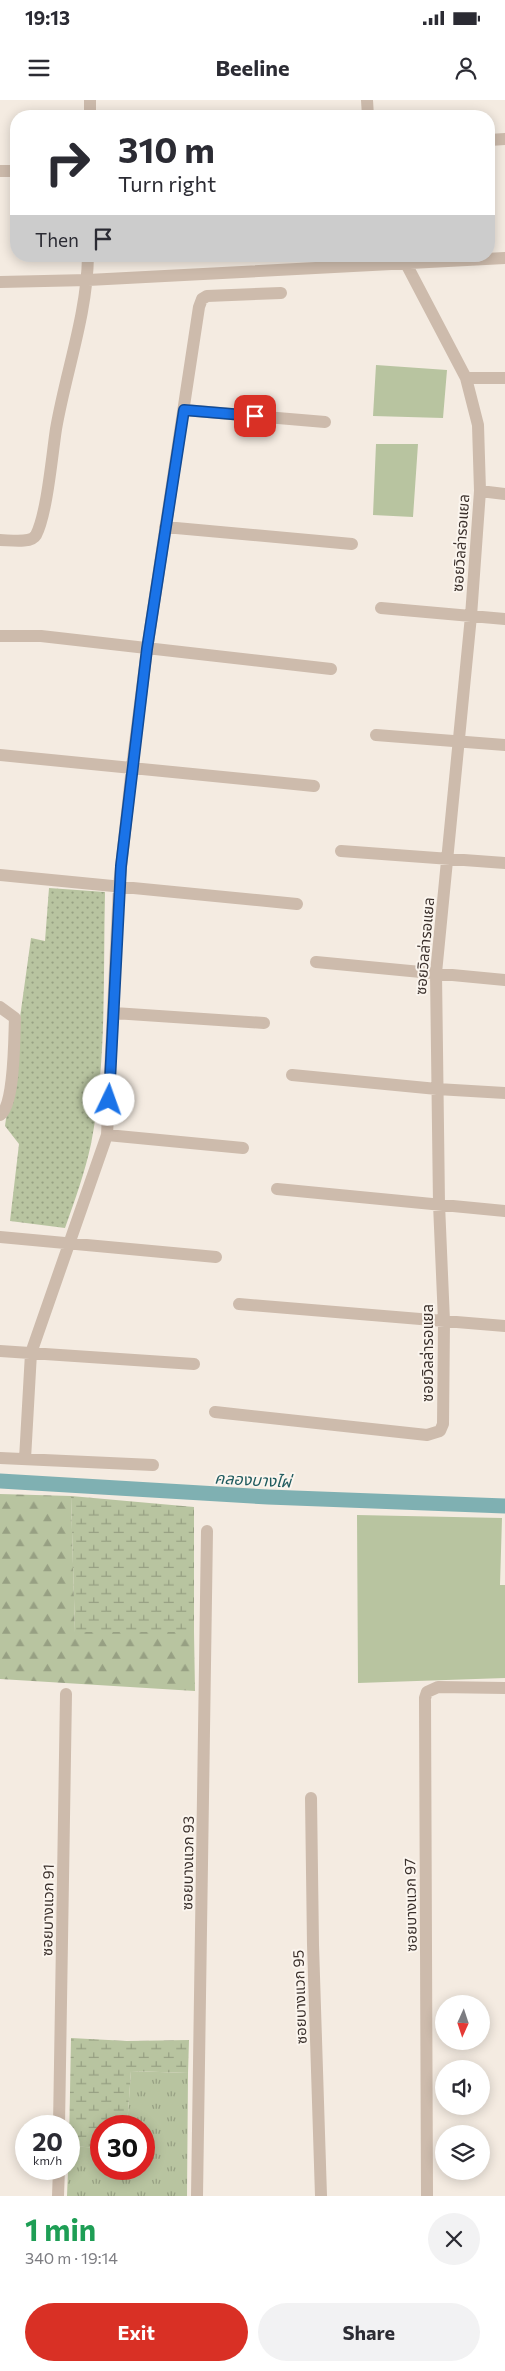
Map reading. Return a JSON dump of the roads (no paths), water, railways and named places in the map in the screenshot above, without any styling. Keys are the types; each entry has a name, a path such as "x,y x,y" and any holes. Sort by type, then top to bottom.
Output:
{"street":[{"path":"0,540 30,540 36,536 42,517 57,426 88,280 88,262"},
{"path":"0,282 88,280 358,262"},
{"name":"ซอยวิลล่ารอแยล","path":"215,1412 428,1435 440,1431 444,1424 444,1321 439,1204 436,973 471,616 480,491 478,424 466,378 405,262"},
{"path":"24,1459 31,1353 107,1135 119,886 132,767 147,649 198,307 202,299 207,296 281,293"},
{"path":"466,378 505,378"},
{"path":"184,410 325,422"},
{"path":"480,491 505,494"},
{"path":"165,527 352,544"},
{"path":"381,608 505,619"},
{"path":"0,636 41,636 331,669"},
{"path":"376,735 505,745"},
{"path":"0,755 314,786"},
{"path":"341,851 505,863"},
{"path":"0,875 297,904"},
{"path":"316,962 505,980"},
{"path":"0,1007 15,1018 10,1098 3,1113 0,1114"},
{"path":"114,1013 264,1023"},
{"path":"292,1075 437,1089 505,1092"},
{"path":"107,1135 244,1148"},
{"path":"276,1189 505,1211"},
{"path":"0,1237 216,1258"},
{"path":"239,1304 505,1326"},
{"path":"0,1351 194,1364"},
{"path":"0,1458 153,1465"},
{"name":"ซอยบางแวก 93","path":"197,2196 207,1531"},
{"name":"ซอยบางแวก 97","path":"427,2196 425,1698 428,1692 438,1687 505,1688"},
{"name":"ซอยบางแวก 91","path":"59,2115 66,1694"},
{"name":"ซอยบางแวก 95","path":"312,1798 313,1945 321,2196"},
{"path":"58,2180 58,2196"}],"waterway":[{"name":"คลองบางไผ่","path":"0,1481 268,1497 505,1506"}]}
